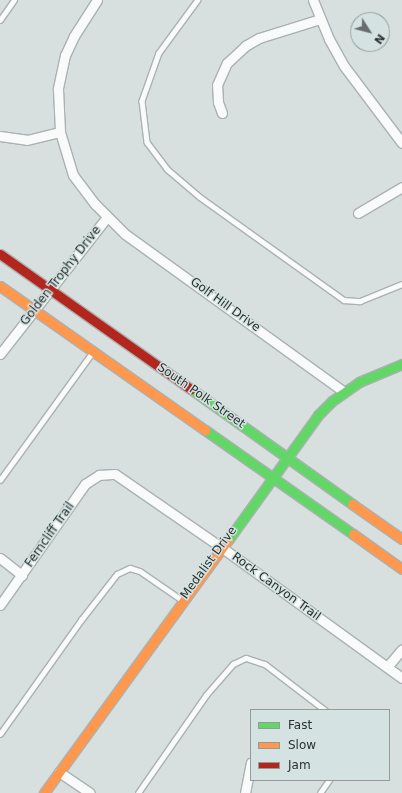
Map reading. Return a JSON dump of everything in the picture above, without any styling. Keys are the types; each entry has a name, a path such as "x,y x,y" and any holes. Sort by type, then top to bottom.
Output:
{"main road":[{"name":"South Polk Street","path":"0,254 402,539"},
{"name":"South Polk Street","path":"0,286 272,476 402,569"},
{"name":"Medalist Drive","path":"44,793 286,456 318,415 344,392 359,382 402,364"}],"street":[{"name":"Golden Trophy Drive","path":"0,354 49,289 107,217 74,174 60,132 58,89 65,55 74,36 97,0"},
{"path":"314,0 320,19 344,66 402,142"},
{"path":"222,112 218,102 217,84 227,63 246,46 259,38 320,19"},
{"path":"0,136 27,140 60,132"},
{"path":"358,213 402,187"},
{"name":"Golf Hill Drive","path":"107,217 125,234 344,392"},
{"name":"Rock Canyon Trail","path":"108,474 122,478 221,547 402,678"},
{"name":"Ferncliff Trail","path":"0,605 86,484 108,474"},
{"path":"0,558 22,575"},
{"path":"387,667 402,649"},
{"path":"245,793 250,768"},
{"path":"59,772 90,793"}],"lane":[{"path":"0,20 14,0"},
{"path":"198,0 159,53 142,101 147,142 167,169 200,198 344,300 360,301 402,284"},
{"path":"0,480 93,351"},
{"path":"0,734 81,620 117,574 130,568 140,571 182,600"},
{"path":"138,793 206,695 233,664 246,658 265,664 324,709"},
{"path":"320,793 328,781"}],"traffic: fast":[{"path":"228,540 318,415 332,401 359,382 402,364"},
{"path":"191,389 352,504"},
{"path":"205,430 353,534"}],"traffic: slow":[{"path":"0,286 205,430"},
{"path":"352,504 402,539"},
{"path":"353,534 402,569"},
{"path":"44,793 228,540"}],"traffic: jam":[{"path":"0,254 191,389"}]}
